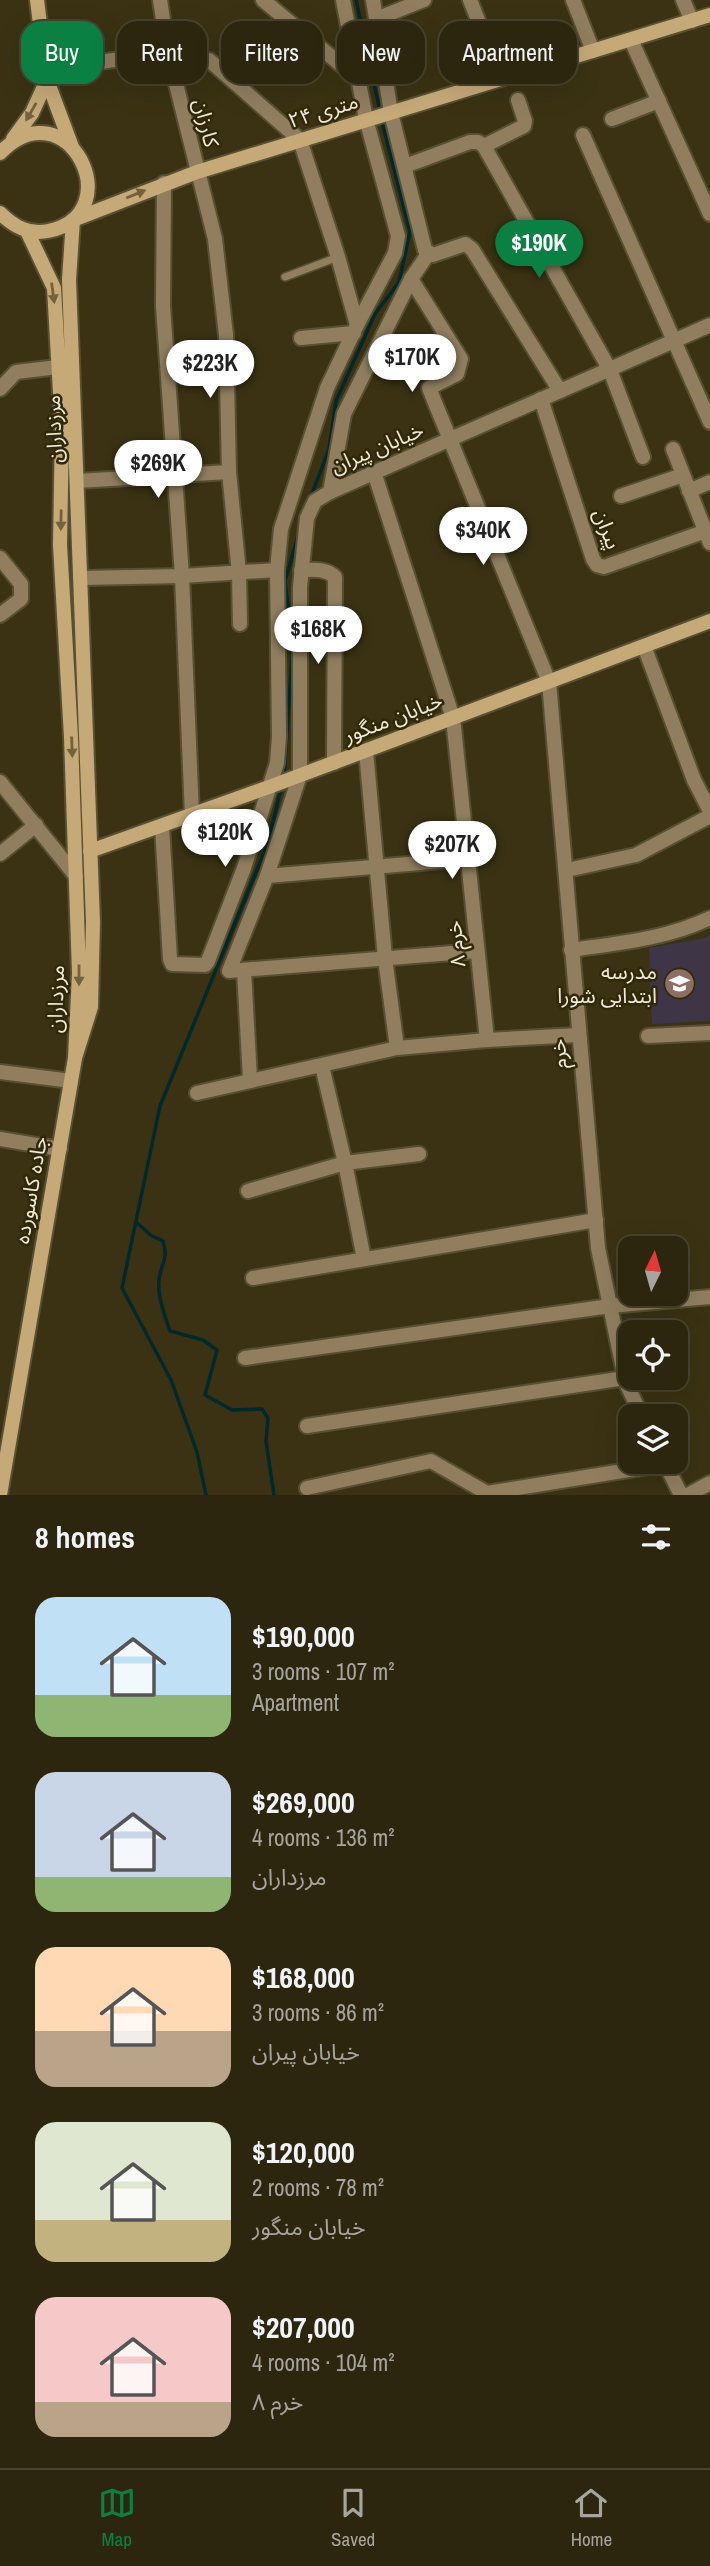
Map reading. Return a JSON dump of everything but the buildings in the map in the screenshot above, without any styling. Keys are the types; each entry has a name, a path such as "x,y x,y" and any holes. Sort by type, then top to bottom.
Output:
{"street":[{"path":"37,0 40,21"},
{"name":"کارزان","path":"160,0 163,21"},
{"path":"263,0 337,62"},
{"path":"343,0 347,21"},
{"path":"330,492 344,414 411,279 428,254 391,113 373,0"},
{"path":"376,19 390,0"},
{"path":"376,19 424,0"},
{"path":"470,0 478,21"},
{"path":"573,0 593,51"},
{"path":"683,0 692,21"},
{"name":"۲۴ متری","path":"27,231 58,229 73,219 164,183 710,15"},
{"path":"631,40 710,214"},
{"path":"207,60 300,140 338,257 355,329"},
{"path":"0,153 32,113 43,84"},
{"path":"50,84 72,147"},
{"name":"کارزان","path":"176,84 215,239 226,335 229,472 239,573 240,624"},
{"path":"162,826 170,959 172,964 177,965 205,965 244,867 277,763 277,570 285,514 327,388 395,253 398,236 359,84"},
{"path":"484,146 524,125 518,100"},
{"path":"612,119 659,101"},
{"path":"11,142 27,135 43,134 58,138 72,147 82,159 88,175 88,191 83,206 73,219"},
{"path":"583,135 710,422"},
{"path":"405,166 470,142 478,142 484,146 610,370 643,457"},
{"path":"164,183 163,306 182,576 192,816"},
{"name":"مرزداران","path":"73,219 69,280 90,851 92,1007 75,1058"},
{"path":"2,220 27,231"},
{"name":"مرزداران","path":"27,231 54,288 62,427 60,545 71,737 79,973 75,1058"},
{"path":"428,254 433,255 460,244 472,249 560,391"},
{"name":"خرم","path":"411,279 461,359 457,374 429,388 548,682 567,870 571,950 598,1248 618,1344"},
{"name":"خیابان پیران","path":"244,970 229,971 267,876 300,775 301,570 310,508 315,501 374,472 710,325"},
{"path":"302,338 355,329"},
{"path":"0,389 16,372 58,367"},
{"name":"پیران","path":"541,399 597,565 604,567 708,537"},
{"path":"673,449 708,537"},
{"path":"77,481 229,472"},
{"name":"خرم ۸","path":"374,472 453,718 488,1040"},
{"path":"621,496 683,475"},
{"path":"690,491 710,482"},
{"path":"0,558 21,584 21,599 0,615"},
{"path":"81,579 277,570"},
{"path":"301,570 322,570 330,572 335,578 334,762"},
{"name":"خیابان منگور","path":"90,851 192,816 710,621"},
{"path":"644,646 694,780 710,811"},
{"path":"366,751 385,958 397,1048"},
{"path":"0,782 76,876"},
{"path":"567,870 636,855 710,816"},
{"path":"0,854 36,825"},
{"path":"267,876 467,859"},
{"path":"571,950 657,937 683,931 710,919"},
{"path":"250,1079 244,970 477,951"},
{"path":"648,1035 710,1033"},
{"path":"197,1093 397,1048 578,1035"},
{"name":"جاده کاسورده","path":"0,1495 75,1058"},
{"path":"322,1066 364,1259"},
{"path":"0,1072 71,1081"},
{"path":"0,1139 60,1149"},
{"path":"248,1191 345,1163 419,1154"},
{"path":"253,1278 596,1220"},
{"path":"245,1359 610,1306 710,1297"},
{"path":"307,1426 618,1379"},
{"path":"307,1488 430,1461 487,1494 618,1470"},
{"path":"671,1474 681,1495"},
{"path":"688,1495 710,1483"}],"lane":[{"path":"285,276 338,257"}],"shaded area":[{"name":"مدرسه ابتدایی شورا","path":"710,935 710,1021 652,1024 649,948"}],"waterway":[{"path":"356,0 380,111"},
{"path":"310,499 329,449 336,401 375,314 399,282 410,232 381,118"},
{"path":"284,777 293,643 285,581 298,536"},
{"path":"206,1495 197,1452 171,1380 122,1288 160,1106 268,843 281,788"},
{"path":"137,1223 152,1236 163,1241 165,1247 159,1293 170,1331 203,1340 217,1350 205,1395 232,1410 262,1409 268,1418 266,1441 274,1495"}],"place":[{"name":"مدرسه ابتدایی شورا","path":"680,984"}]}
